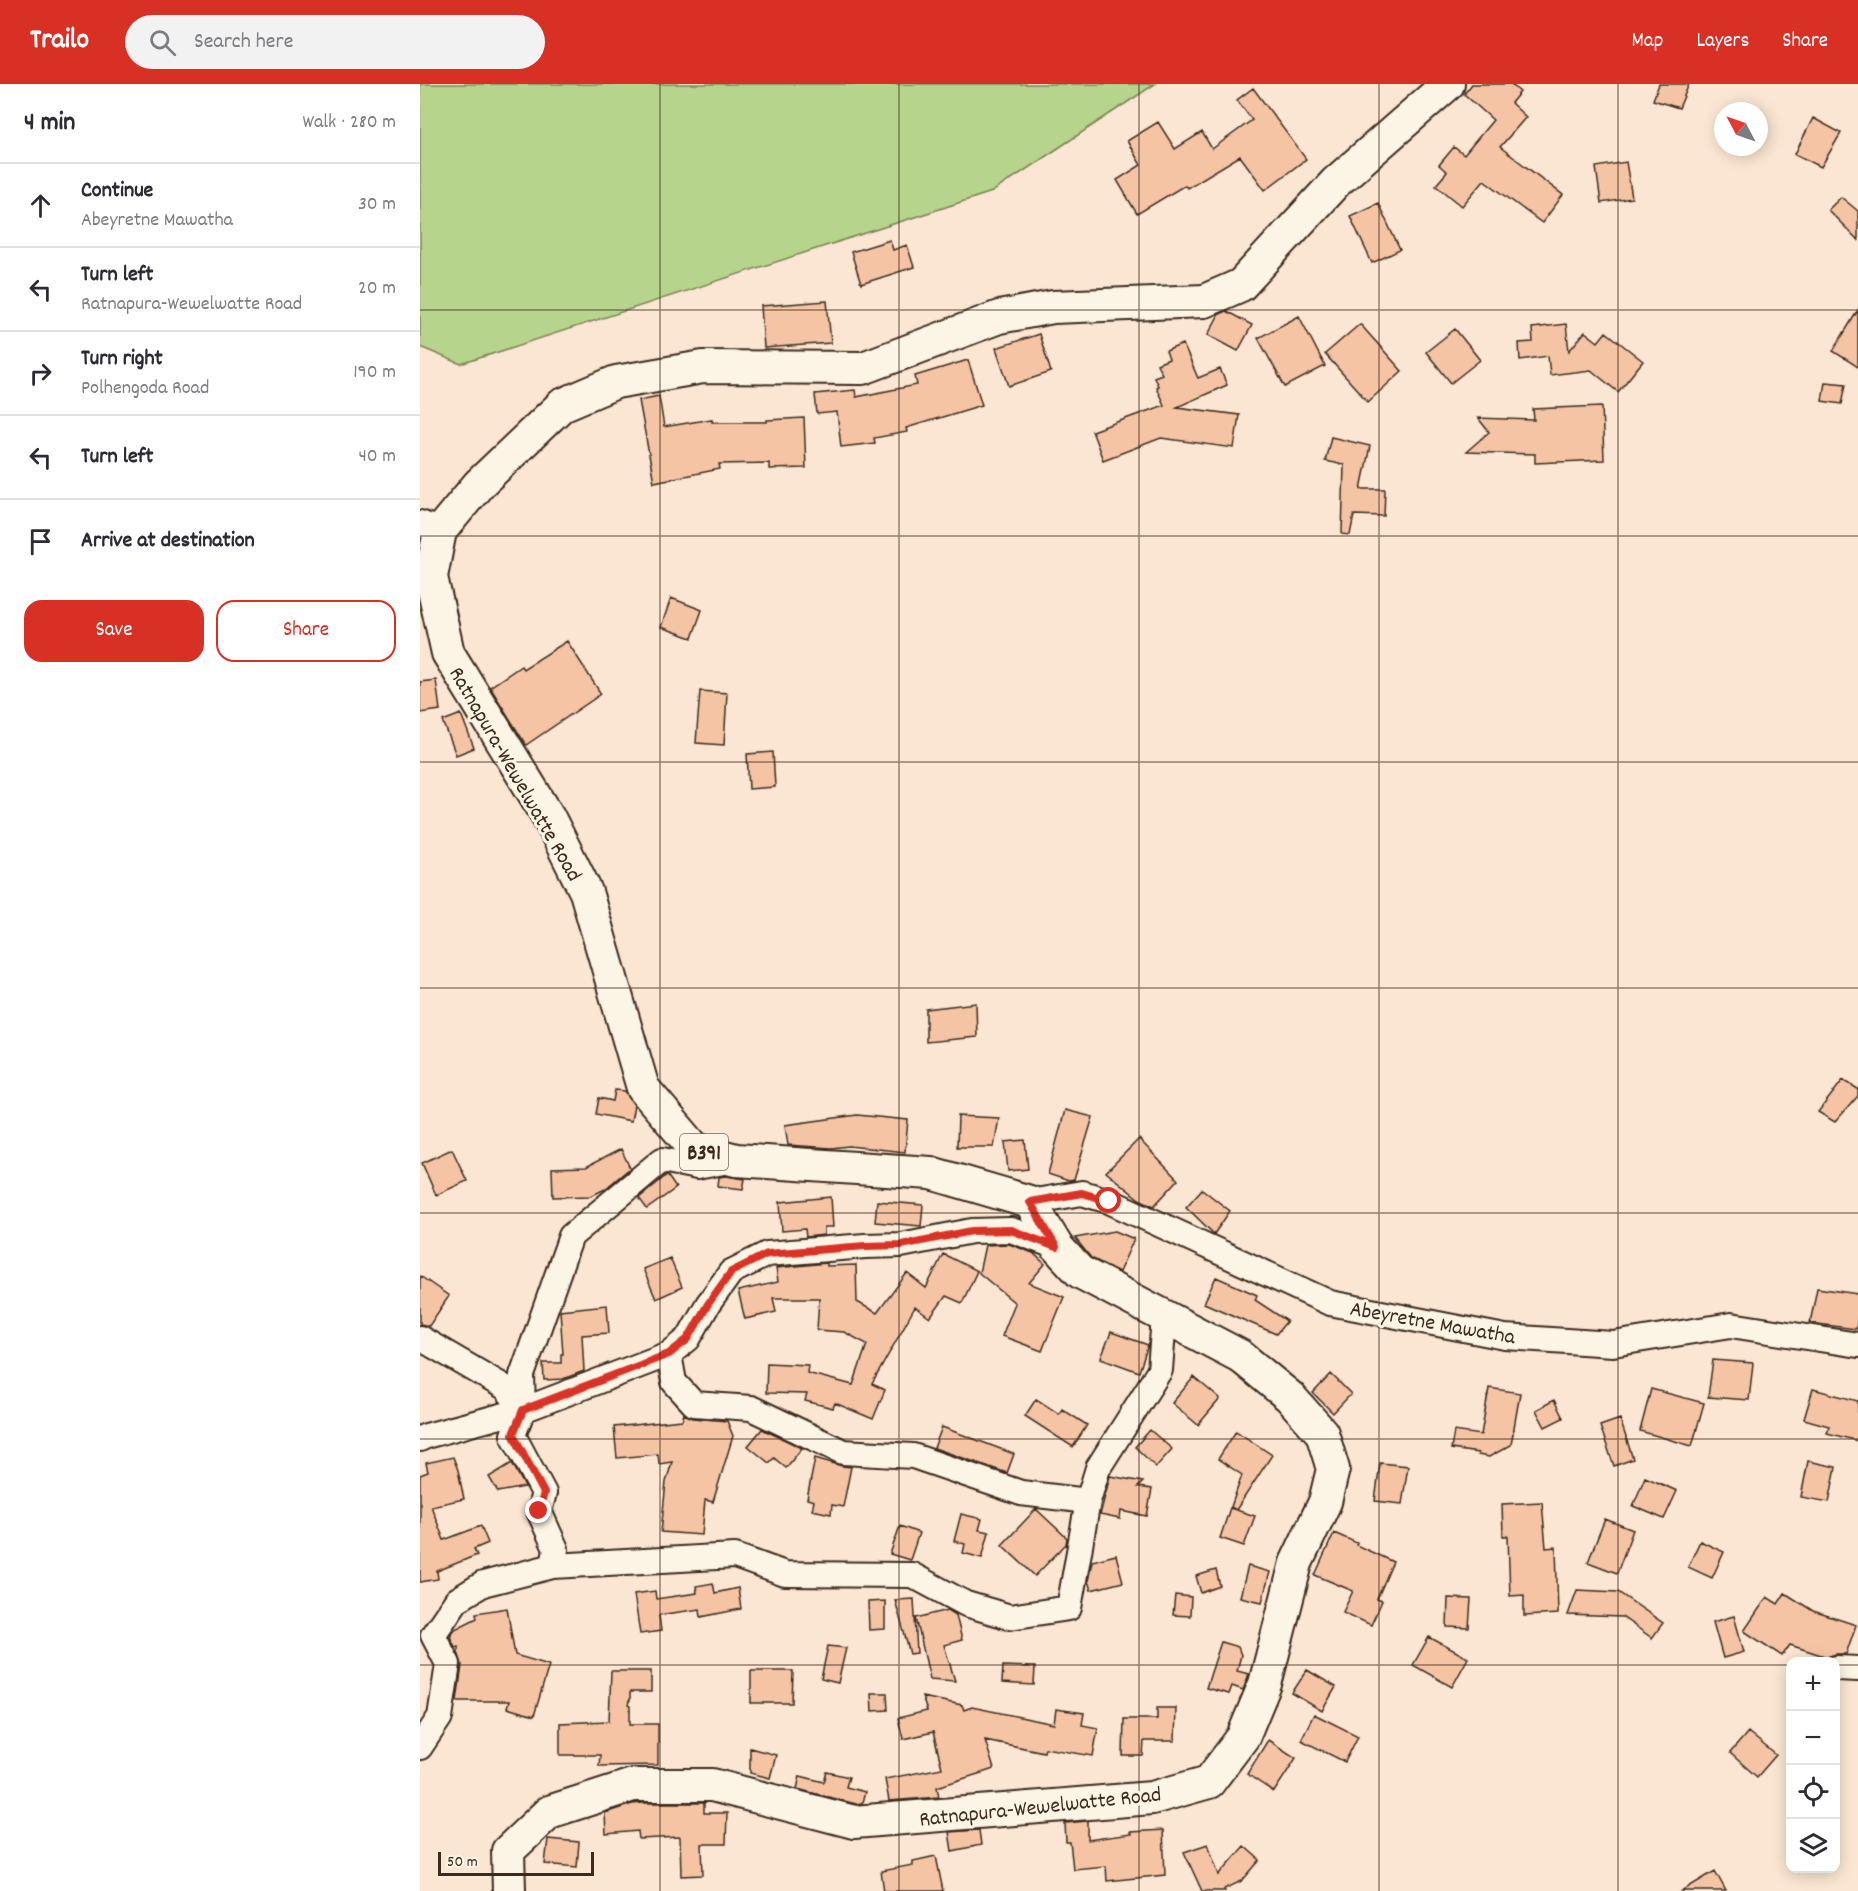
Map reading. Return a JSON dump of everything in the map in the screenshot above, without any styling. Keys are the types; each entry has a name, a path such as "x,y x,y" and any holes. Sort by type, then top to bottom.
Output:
{"main road":[{"name":"Ratnapura-Wewelwatte Road","path":"509,1891 508,1851 549,1812 633,1785 712,1785 854,1822 1152,1798 1209,1782 1243,1737 1265,1684 1296,1563 1325,1502 1332,1469 1322,1433 1290,1397 1240,1356 1080,1272 1056,1247 1030,1202 931,1173 736,1160 696,1149 643,1088 586,892 548,816 448,653 431,577 427,532 562,405 616,382 703,367 863,368 999,317 1053,307 1204,301 1241,285 1336,182 1448,84"}],"street":[{"path":"553,1566 556,1550 539,1511 544,1493 513,1434 523,1410 522,1375 571,1236 662,1160 697,1167 736,1160"},
{"name":"Abeyretne Mawatha","path":"1030,1202 1082,1193 1091,1195 1109,1201 1330,1303 1505,1337 1613,1344 1731,1325 1858,1346"},
{"path":"420,1439 523,1410 669,1354 688,1339 708,1304 731,1272 767,1254 901,1245 972,1231 1011,1230 1056,1247"},
{"path":"420,1747 440,1718 448,1664 433,1635 456,1600 483,1584 553,1566 735,1556 785,1574 912,1575 966,1604 1010,1617 1068,1608 1088,1501 1098,1468 1160,1370 1164,1317"},
{"path":"420,1338 506,1388 523,1410"},
{"path":"669,1354 674,1382 694,1404 751,1408 843,1452 913,1456 1021,1493 1088,1501"},
{"path":"1840,1668 1858,1669"}],"green space":[{"path":"420,84 1155,84 992,192 461,364 420,347"}],"building":[{"path":"1472,84 1511,84 1520,92 1511,103 1526,117 1500,147 1563,195 1542,223 1484,180 1462,206 1436,185 1447,172 1439,165 1454,147 1464,155 1493,120 1464,94"},
{"path":"1659,84 1689,84 1679,108 1653,100"},
{"path":"1253,88 1306,159 1265,190 1240,156 1187,188 1185,185 1137,214 1117,180 1141,165 1127,141 1158,122 1175,149 1202,132 1212,149 1252,120 1237,100"},
{"path":"1813,118 1841,133 1821,167 1795,154"},
{"path":"1626,162 1632,198 1601,203 1596,167"},
{"path":"1841,197 1858,211 1858,240 1828,210"},
{"path":"1378,203 1400,250 1372,263 1350,216"},
{"path":"890,240 893,250 907,245 914,267 861,284 851,252"},
{"path":"827,301 831,343 764,348 761,306"},
{"path":"1858,310 1858,367 1833,351"},
{"path":"1226,311 1252,325 1238,351 1208,335 1219,314"},
{"path":"1299,316 1325,366 1285,387 1258,338"},
{"path":"1360,324 1402,371 1368,402 1325,354"},
{"path":"1566,324 1569,351 1585,332 1598,342 1606,332 1643,361 1618,392 1591,370 1550,375 1548,356 1520,360 1519,343 1533,342 1532,328"},
{"path":"1455,329 1480,360 1451,383 1426,352"},
{"path":"1039,334 1051,372 1009,386 996,348"},
{"path":"1183,344 1198,378 1220,369 1227,385 1177,407 1239,415 1234,448 1161,438 1103,460 1092,431 1164,405 1154,377 1162,374 1157,364 1169,359 1166,351"},
{"path":"968,360 982,405 906,428 907,432 874,438 875,443 841,447 837,412 817,414 815,394 855,390 856,397 917,385 915,376"},
{"path":"1825,382 1846,384 1842,404 1822,401"},
{"path":"659,396 664,427 712,419 712,422 767,422 767,420 804,418 806,468 769,469 769,463 719,464 720,469 654,482 639,400"},
{"path":"1602,406 1604,460 1535,463 1535,454 1466,452 1489,432 1478,418 1534,420 1533,409"},
{"path":"1331,437 1370,446 1361,489 1385,489 1384,516 1354,515 1350,535 1342,534 1344,465 1325,461"},
{"path":"671,598 702,610 692,638 661,627"},
{"path":"567,641 601,694 526,745 490,687 521,666 523,669"},
{"path":"436,680 440,710 420,713 420,682"},
{"path":"700,691 727,693 724,745 696,743"},
{"path":"461,714 474,748 456,755 443,721"},
{"path":"773,752 775,787 749,789 747,754"},
{"path":"976,1003 977,1037 926,1042 926,1009"},
{"path":"1843,1080 1858,1089 1858,1096 1835,1122 1818,1112"},
{"path":"615,1090 625,1091 634,1105 631,1121 596,1114 599,1098 613,1101"},
{"path":"1065,1110 1093,1117 1074,1180 1069,1181 1048,1174"},
{"path":"857,1115 908,1120 905,1152 849,1146 831,1148 788,1145 785,1125"},
{"path":"958,1116 999,1118 994,1147 957,1147"},
{"path":"1139,1139 1178,1180 1154,1206 1139,1199 1106,1172"},
{"path":"1025,1140 1028,1169 1008,1171 1005,1142"},
{"path":"452,1149 467,1181 436,1195 422,1163"},
{"path":"621,1149 630,1168 605,1189 591,1196 553,1197 552,1168 586,1167"},
{"path":"667,1175 676,1188 647,1209 639,1198"},
{"path":"719,1177 745,1179 743,1189 718,1186"},
{"path":"1202,1189 1230,1211 1214,1234 1186,1207"},
{"path":"831,1197 833,1227 824,1227 824,1235 806,1237 805,1229 782,1231 780,1202"},
{"path":"877,1201 923,1205 921,1226 875,1222"},
{"path":"1115,1231 1134,1239 1119,1272 1091,1258 1075,1238"},
{"path":"1009,1244 1033,1253 1045,1264 1029,1283 1064,1297 1042,1351 1002,1336 1015,1303 979,1273 985,1245"},
{"path":"943,1254 977,1271 962,1303 946,1296 930,1318 915,1307 872,1384 885,1390 873,1419 835,1403 833,1408 805,1401 807,1394 766,1393 767,1363 808,1365 807,1373 853,1385 867,1344 844,1332 817,1330 819,1298 773,1298 776,1312 745,1319 738,1291 778,1282 776,1268 827,1263 827,1266 856,1265 857,1302 877,1313 907,1273 926,1288"},
{"path":"670,1258 682,1287 656,1299 643,1269"},
{"path":"420,1276 449,1296 429,1326 420,1324"},
{"path":"1216,1277 1257,1295 1255,1300 1287,1321 1276,1334 1204,1303"},
{"path":"1817,1288 1858,1294 1856,1329 1810,1323"},
{"path":"607,1305 609,1333 582,1335 584,1371 563,1379 544,1380 543,1363 561,1363 561,1354 563,1354 560,1310"},
{"path":"1111,1332 1148,1345 1139,1372 1101,1358"},
{"path":"1713,1360 1753,1363 1749,1400 1708,1397"},
{"path":"1331,1374 1351,1394 1333,1413 1313,1393"},
{"path":"1194,1377 1220,1399 1198,1425 1172,1403"},
{"path":"1489,1388 1520,1393 1511,1445 1489,1457 1451,1449 1454,1431 1481,1435"},
{"path":"1651,1389 1704,1403 1692,1446 1640,1431"},
{"path":"1813,1389 1858,1401 1858,1441 1827,1433 1829,1426 1804,1419"},
{"path":"1036,1399 1059,1414 1062,1409 1087,1425 1073,1447 1025,1416"},
{"path":"1554,1400 1563,1418 1545,1427 1536,1410"},
{"path":"684,1414 693,1418 727,1421 733,1436 713,1502 705,1500 702,1535 661,1532 666,1482 672,1462 659,1464 658,1454 617,1458 614,1427 682,1420"},
{"path":"1620,1419 1633,1459 1614,1466 1600,1426"},
{"path":"942,1427 1014,1454 1007,1473 934,1448"},
{"path":"762,1429 802,1448 786,1468 774,1458 769,1463 748,1446"},
{"path":"1150,1430 1172,1449 1156,1467 1135,1447"},
{"path":"1236,1431 1272,1455 1236,1510 1231,1507 1242,1475 1218,1459"},
{"path":"453,1457 464,1499 431,1506 444,1540 481,1526 488,1543 474,1549 477,1555 437,1571 438,1579 420,1582 420,1475 428,1472 426,1463"},
{"path":"815,1458 851,1467 843,1507 832,1505 831,1514 812,1510 814,1501 807,1499"},
{"path":"1808,1461 1836,1467 1829,1502 1801,1497"},
{"path":"512,1463 525,1487 498,1492 489,1477"},
{"path":"1380,1463 1408,1466 1402,1504 1375,1501"},
{"path":"1110,1476 1143,1482 1138,1487 1152,1489 1147,1516 1121,1511 1120,1519 1100,1515"},
{"path":"1645,1477 1677,1491 1664,1519 1633,1506"},
{"path":"1542,1502 1546,1548 1556,1547 1558,1614 1524,1616 1524,1595 1510,1596 1508,1536 1503,1536 1502,1504"},
{"path":"1230,1508 1255,1516 1244,1546 1220,1538"},
{"path":"1036,1509 1067,1538 1066,1544 1035,1576 1002,1545"},
{"path":"961,1514 982,1519 979,1530 989,1532 982,1558 963,1553 965,1544 954,1541"},
{"path":"1605,1519 1633,1530 1617,1573 1588,1562"},
{"path":"900,1526 919,1533 910,1560 890,1554"},
{"path":"1334,1533 1393,1562 1377,1599 1382,1601 1371,1625 1343,1612 1353,1591 1315,1575"},
{"path":"1700,1541 1724,1552 1712,1578 1688,1567"},
{"path":"1116,1555 1123,1582 1091,1590 1088,1581 1092,1561"},
{"path":"1248,1566 1270,1572 1262,1602 1240,1597"},
{"path":"1216,1570 1220,1586 1201,1593 1196,1576"},
{"path":"713,1583 715,1593 738,1588 741,1609 701,1617 700,1609 659,1615 661,1631 640,1634 634,1594 655,1591 656,1599 697,1593 696,1586"},
{"path":"1577,1590 1618,1592 1663,1623 1652,1638 1622,1617 1568,1615"},
{"path":"1785,1593 1813,1611 1856,1625 1846,1654 1827,1657 1790,1645 1782,1656 1744,1631 1767,1597 1778,1604"},
{"path":"1175,1595 1191,1597 1190,1616 1173,1615"},
{"path":"1448,1598 1471,1599 1469,1628 1447,1627"},
{"path":"914,1599 917,1653 910,1654 895,1600"},
{"path":"885,1601 885,1629 869,1630 868,1602"},
{"path":"507,1608 515,1655 549,1665 534,1716 507,1708 509,1701 457,1701 462,1665 458,1646 455,1647 450,1636 455,1629 477,1618 476,1613"},
{"path":"948,1610 956,1615 962,1640 944,1645 955,1681 930,1679 916,1618"},
{"path":"1734,1616 1744,1652 1723,1658 1713,1622"},
{"path":"1429,1637 1468,1658 1452,1687 1413,1665"},
{"path":"1221,1642 1238,1647 1241,1655 1237,1671 1249,1674 1243,1690 1232,1686 1229,1694 1206,1688"},
{"path":"828,1646 846,1648 838,1683 821,1679"},
{"path":"1003,1666 1035,1667 1034,1685 1002,1683"},
{"path":"1307,1670 1336,1687 1322,1711 1292,1693"},
{"path":"611,1671 651,1671 651,1692 630,1692 628,1705 630,1706 630,1724 658,1724 658,1765 599,1766 600,1755 560,1755 560,1723 609,1721"},
{"path":"751,1671 793,1671 792,1703 751,1703"},
{"path":"871,1693 887,1693 888,1710 872,1711"},
{"path":"922,1697 962,1705 964,1710 972,1707 1054,1724 1056,1709 1084,1713 1082,1725 1098,1728 1093,1756 1045,1748 1044,1752 985,1740 994,1769 937,1787 939,1797 889,1801 885,1779 942,1768 933,1732 903,1739 898,1718 927,1711"},
{"path":"1157,1708 1176,1708 1175,1741 1144,1741 1143,1756 1123,1756 1124,1719 1157,1719"},
{"path":"1314,1714 1358,1736 1345,1762 1301,1740"},
{"path":"1748,1732 1776,1755 1757,1777 1730,1753"},
{"path":"1268,1740 1296,1758 1274,1792 1247,1774"},
{"path":"750,1748 776,1755 770,1778 750,1773"},
{"path":"827,1772 849,1777 846,1787 865,1792 862,1803 856,1804 797,1789 800,1776 824,1782"},
{"path":"704,1803 704,1813 727,1813 726,1844 702,1844 703,1875 681,1876 680,1837 639,1839 638,1831 606,1834 605,1813 632,1804"},
{"path":"1088,1821 1088,1840 1131,1834 1130,1832 1163,1830 1165,1875 1107,1881 1106,1866 1073,1869 1070,1842 1066,1842 1065,1823"},
{"path":"979,1830 981,1845 952,1851 949,1832"},
{"path":"548,1839 579,1842 577,1867 545,1864"},
{"path":"1208,1844 1219,1875 1244,1846 1260,1860 1242,1881 1224,1889 1225,1891 1202,1891 1184,1852"},
{"path":"936,1856 943,1891 884,1891 881,1871 913,1865 913,1861"},
{"path":"1715,1871 1726,1891 1682,1891"}],"route":[{"path":"539,1511 544,1493 513,1434 523,1410 669,1354 688,1339 708,1304 731,1272 767,1254 901,1245 972,1231 1011,1230 1056,1247 1030,1202 1082,1193 1109,1201"}]}
